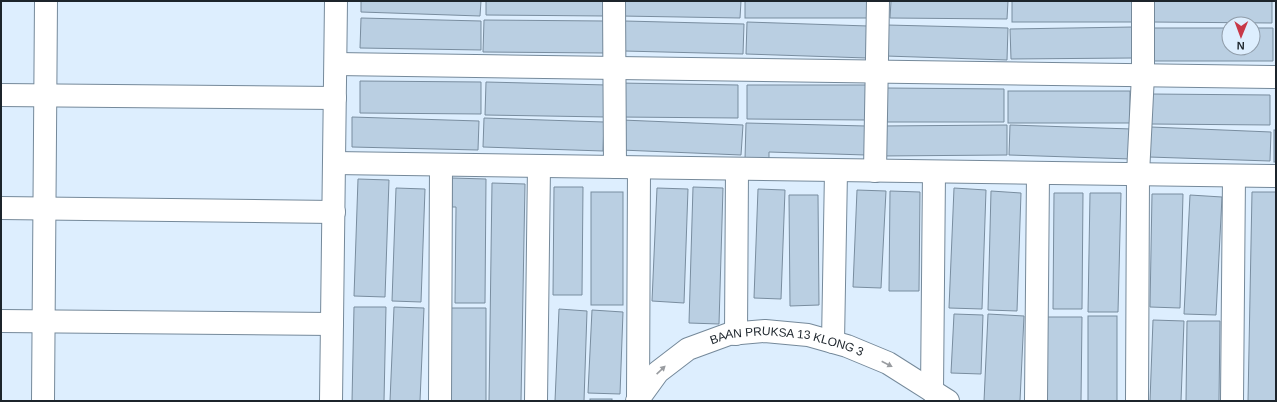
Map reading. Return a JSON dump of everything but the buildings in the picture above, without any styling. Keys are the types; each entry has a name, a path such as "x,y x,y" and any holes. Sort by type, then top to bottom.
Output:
{"street":[{"path":"42,401 46,1"},
{"path":"331,401 336,1"},
{"path":"614,1 615,167"},
{"path":"876,171 878,1"},
{"path":"1137,401 1138,174 1143,75 1143,1"},
{"path":"336,64 1276,77"},
{"path":"1,95 335,98"},
{"path":"334,164 1276,176"},
{"path":"440,401 441,165"},
{"path":"536,401 539,166"},
{"path":"638,400 639,168"},
{"path":"736,334 737,169"},
{"path":"833,342 836,170"},
{"path":"934,172 940,396"},
{"path":"1036,401 1038,173"},
{"path":"1232,401 1234,176"},
{"path":"1,208 334,212"},
{"path":"1,321 332,324"},
{"name":"BAAN PRUKSA 13 KLONG 3","path":"638,400 658,372 688,349 728,334 764,331 808,335 846,346 888,363 940,396"}]}
